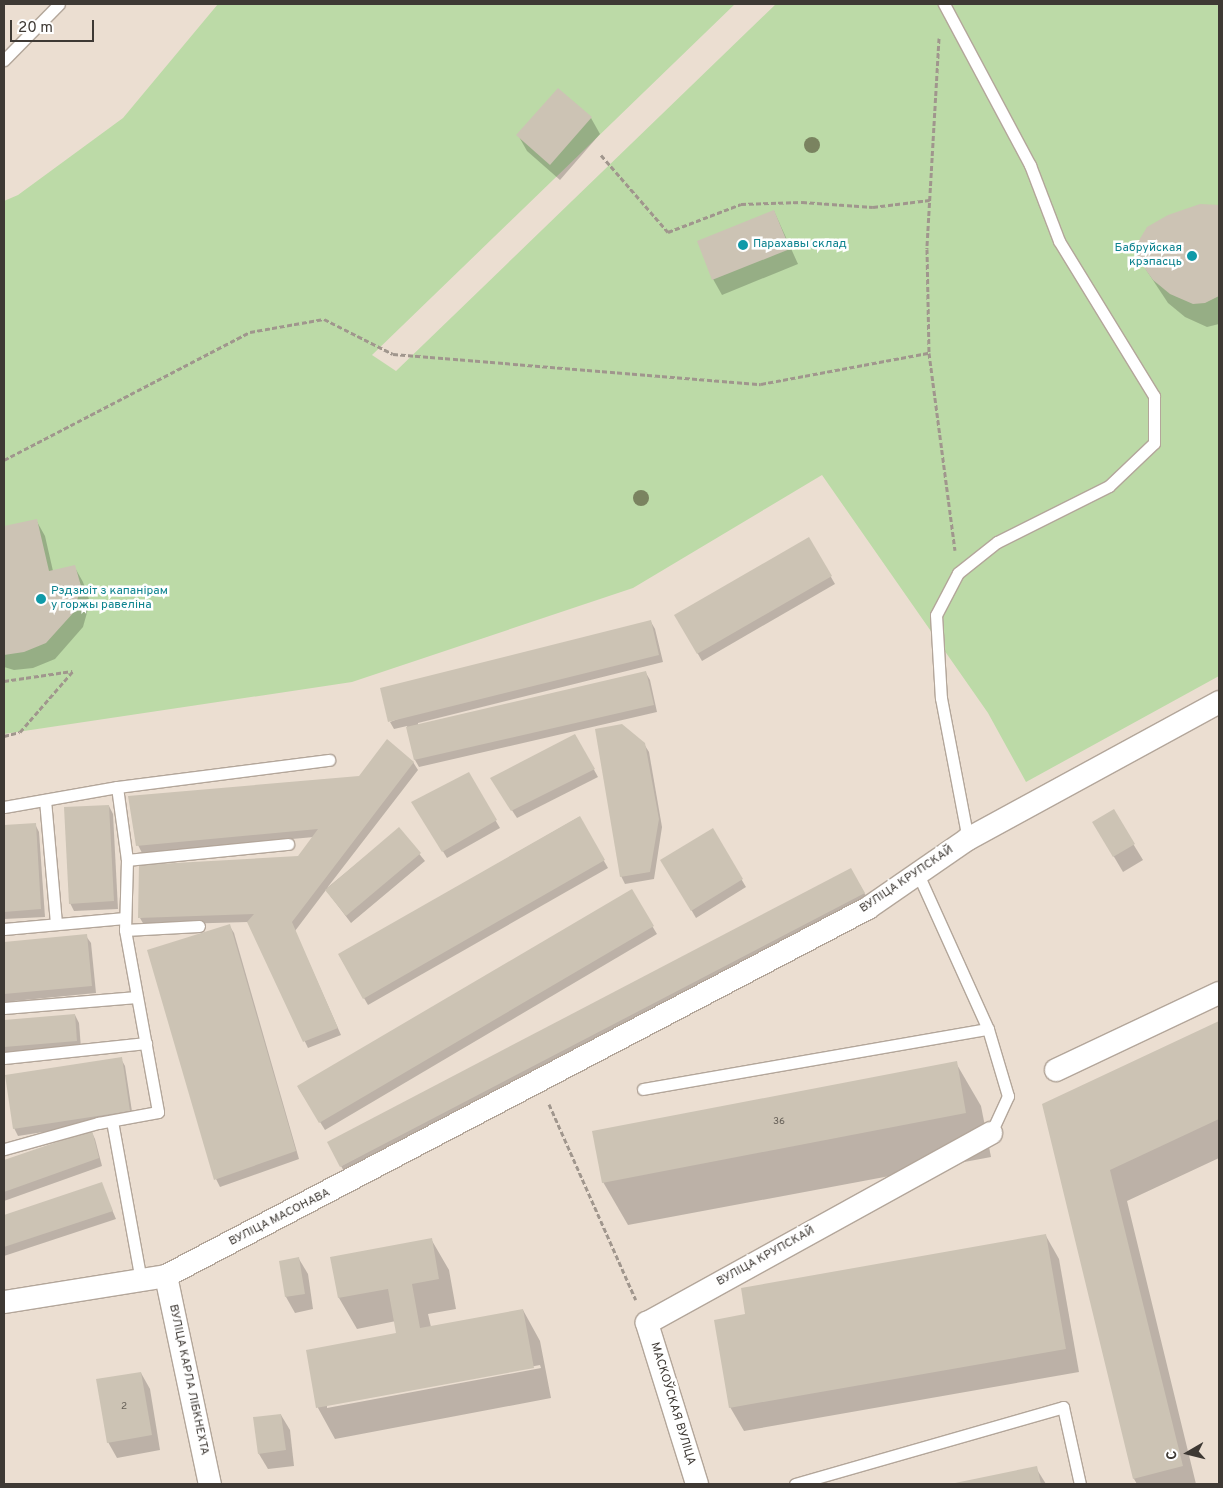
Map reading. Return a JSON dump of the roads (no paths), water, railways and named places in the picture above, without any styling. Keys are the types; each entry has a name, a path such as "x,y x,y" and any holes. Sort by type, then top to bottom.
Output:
{"street":[{"name":"ВУЛІЦА КРУПСКАЙ","path":"539,1080 868,908 968,839 1219,702"},
{"path":"1056,1070 1219,993"},
{"name":"ВУЛІЦА МАСОНАВА","path":"4,1302 166,1276 367,1173 539,1080"},
{"name":"ВУЛІЦА КРУПСКАЙ","path":"647,1323 991,1133"},
{"name":"ВУЛІЦА КАРЛА ЛІБКНЕХТА","path":"166,1276 210,1484"},
{"name":"МАСКОЎСКАЯ ВУЛІЦА","path":"647,1323 697,1484"}],"lane":[{"path":"4,60 59,4"},
{"path":"944,4 1030,165 1059,242 1154,396 1154,443 1109,486 997,542 958,573 936,615 941,698 968,839"},
{"path":"4,807 117,788 329,760"},
{"path":"4,1149 112,1120 158,1112 125,930 127,860 117,788"},
{"path":"45,800 56,924"},
{"path":"127,860 288,844"},
{"path":"918,874 988,1029 1008,1096 991,1133"},
{"path":"4,928 125,918"},
{"path":"125,930 198,926"},
{"path":"4,1008 137,997"},
{"path":"644,1089 988,1029"},
{"path":"4,1058 146,1043"},
{"path":"112,1120 141,1280"},
{"path":"795,1484 1064,1408 1080,1484"}],"place":[{"name":"Парахавы склад","path":"743,245"},
{"name":"Бабруйская крэпасць","path":"1192,256"},
{"name":"Рэдзюіт з капанірам у горжы равеліна","path":"41,599"}]}
